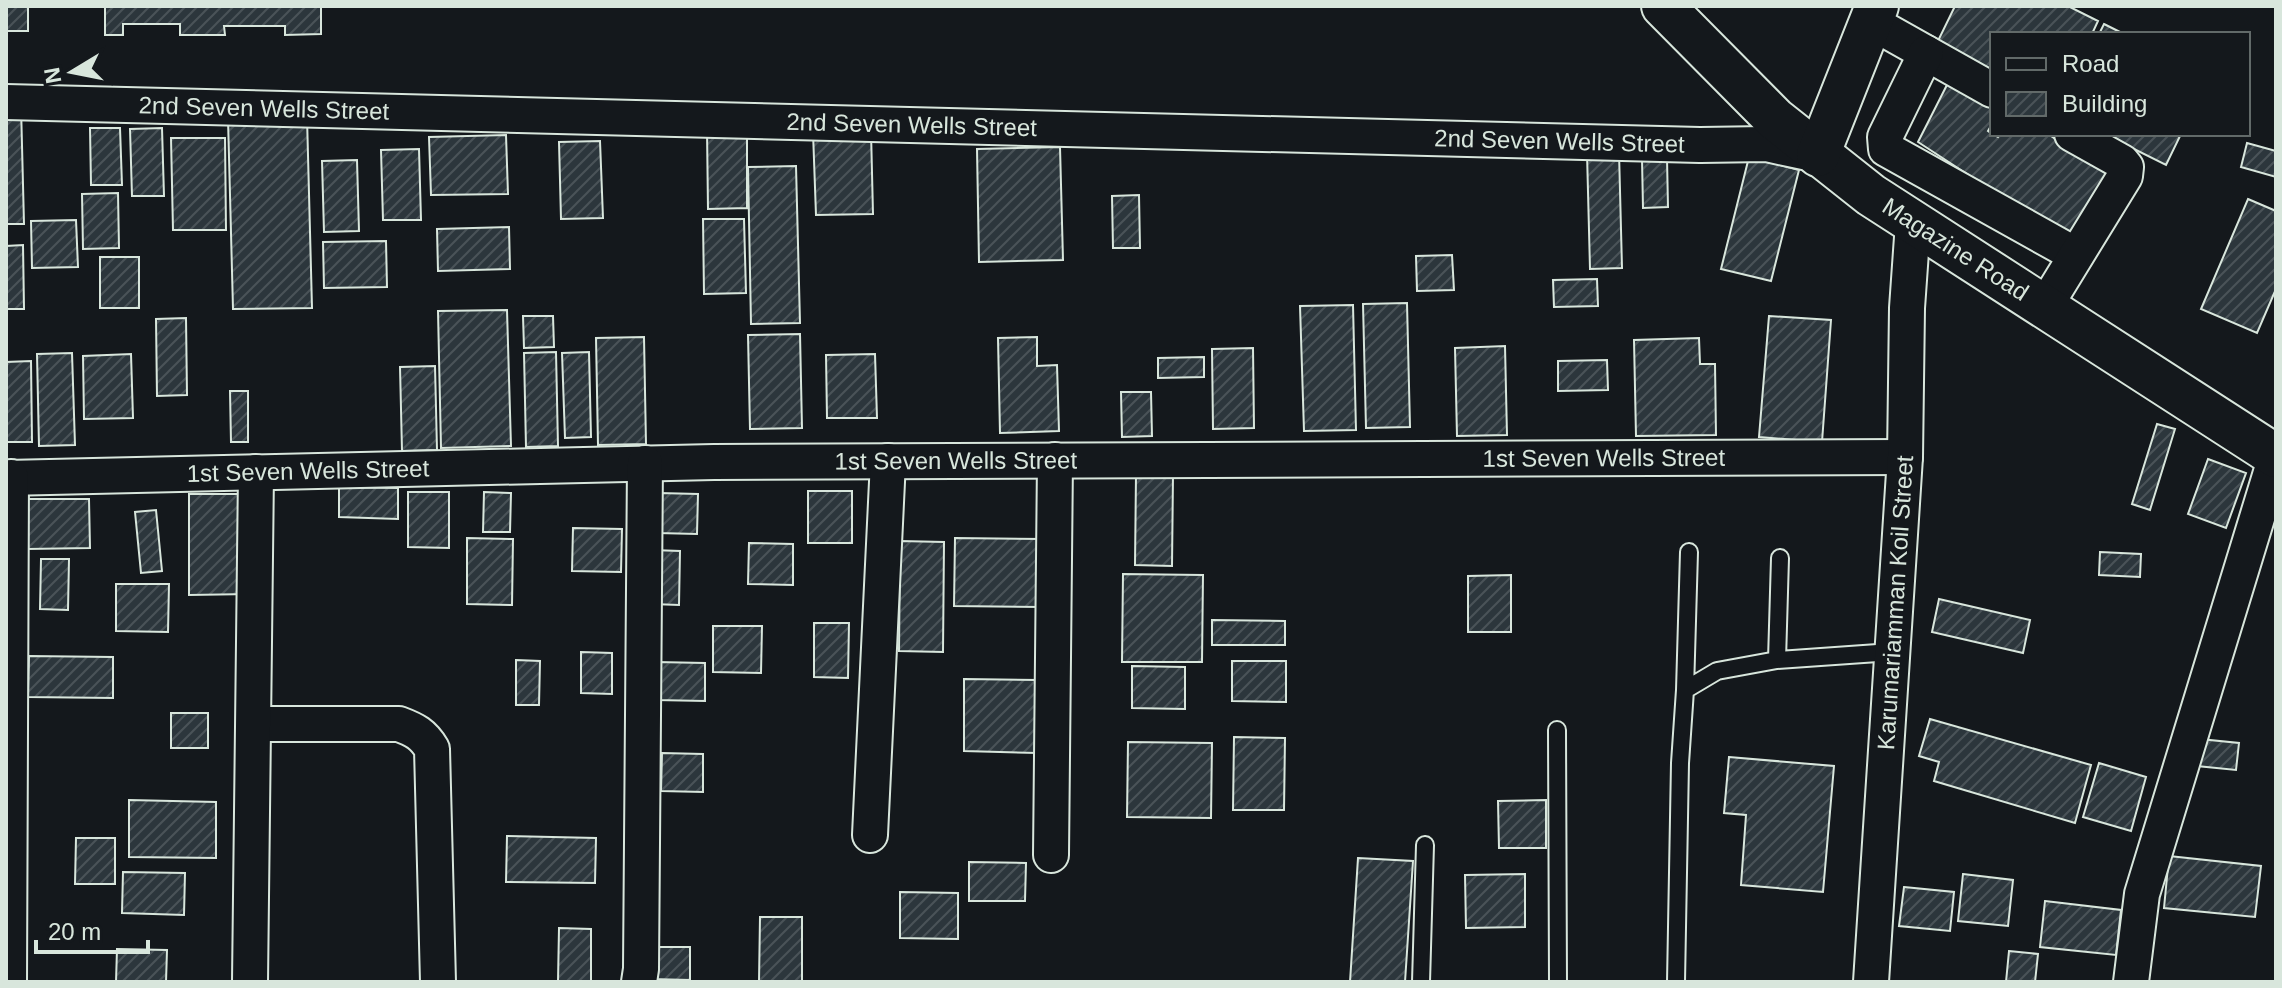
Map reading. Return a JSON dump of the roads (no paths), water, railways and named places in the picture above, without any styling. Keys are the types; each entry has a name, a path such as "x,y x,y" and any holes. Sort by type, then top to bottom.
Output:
{"street":[{"name":"Magazine Road","path":"1663,6 1775,119 1818,155 1913,223 2276,456"},
{"path":"1818,155 1874,14 1926,53 1990,89"},
{"path":"1926,53 1885,137 1886,149 2076,255"},
{"name":"2nd Seven Wells Street","path":"6,102 1700,145 1766,144 1818,155"},
{"path":"2044,308 2125,176 2126,167 2122,162 2076,136"},
{"name":"Karumariamman Koil Street","path":"1871,982 1905,457 1907,308 1913,223"},
{"path":"2131,982 2142,894 2276,456"},
{"name":"1st Seven Wells Street","path":"8,478 645,463 1905,457"},
{"path":"1051,855 1055,460"},
{"path":"870,835 888,461"},
{"path":"639,982 645,463"},
{"path":"250,982 256,472"},
{"path":"8,478 9,982"},
{"path":"254,724 399,724 425,737 432,749 438,982"}],"lane":[{"path":"1676,982 1680,763 1689,552"},
{"path":"1777,660 1780,558"},
{"path":"1685,690 1717,671 1777,660 1892,652"},
{"path":"1557,730 1558,982"},
{"path":"1421,982 1425,845"}]}
